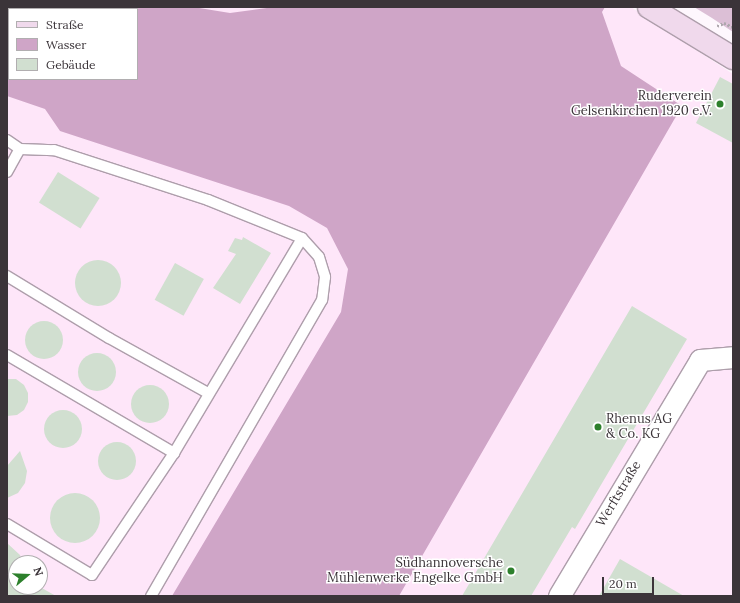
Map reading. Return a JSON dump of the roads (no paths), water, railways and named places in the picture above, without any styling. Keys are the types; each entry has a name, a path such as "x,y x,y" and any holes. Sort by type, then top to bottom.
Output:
{"main road":[{"path":"649,7 733,58"}],"street":[{"name":"Werftstraße","path":"559,596 700,360 733,357"}],"lane":[{"path":"7,140 20,149 62,153 208,200 302,238 319,257 325,278 322,300 151,596"},
{"path":"7,172 20,149"},
{"path":"7,524 92,575 174,453 208,392 302,238"},
{"path":"7,276 109,338 208,392"},
{"path":"7,355 174,453"}],"water":[{"path":"7,7 193,7 230,13 274,7 605,7 602,12 621,66 682,106 399,596 172,596 341,312 348,269 327,228 289,206 60,131 45,109 7,96"}],"place":[{"name":"Ruderverein Gelsenkirchen 1920 e.V.","path":"720,104"},
{"name":"Rhenus AG & Co. KG","path":"598,427"},
{"name":"Südhannoversche Mühlenwerke Engelke GmbH","path":"511,571"}]}
